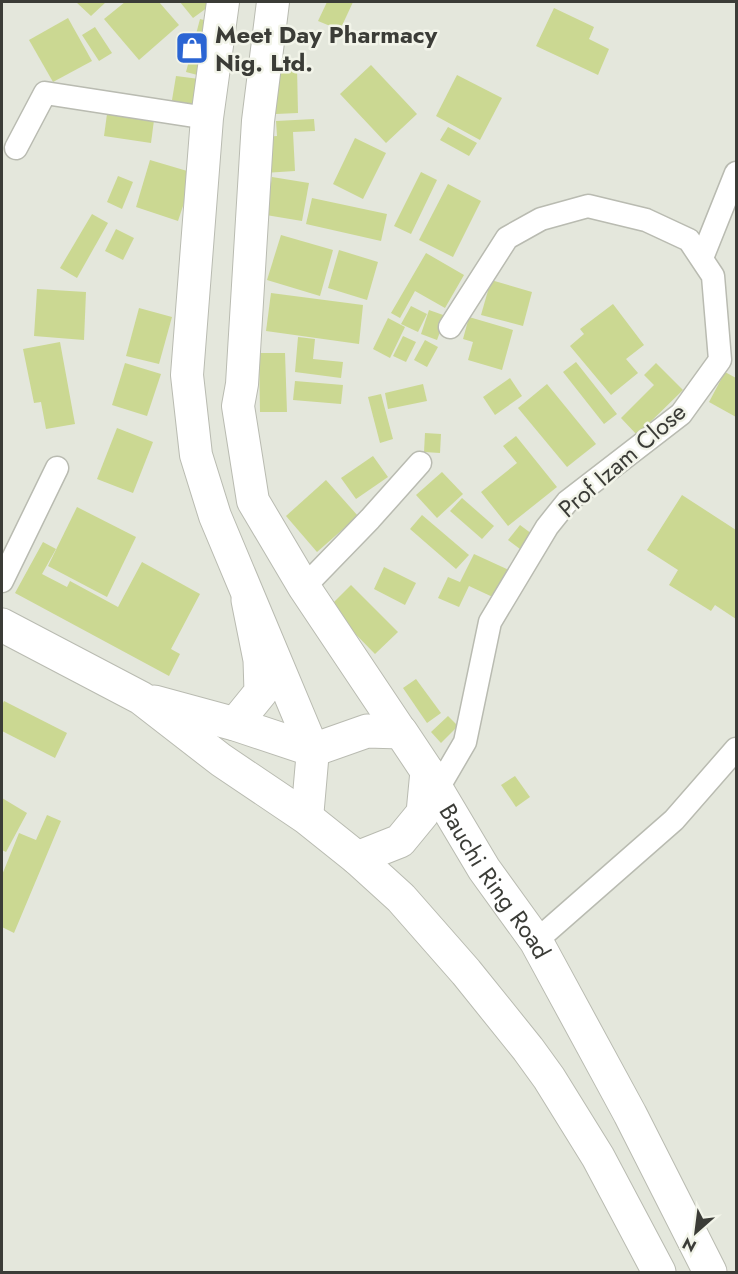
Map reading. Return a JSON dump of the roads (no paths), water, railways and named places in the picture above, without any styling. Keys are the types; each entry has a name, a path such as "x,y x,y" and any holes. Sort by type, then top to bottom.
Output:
{"main road":[{"path":"224,2 207,118 187,375 196,455 215,516 248,600 313,750 307,818"},
{"path":"273,2 258,121 242,384 238,406 253,501 304,587 401,732"},
{"path":"235,724 261,692 260,660 248,600"},
{"path":"2,625 141,698 221,760 307,818 357,858 401,898 528,1049 598,1157 659,1272"},
{"path":"141,698 235,724 313,750 367,731 401,732"},
{"name":"Bauchi Ring Road","path":"401,732 484,869 536,941 625,1104 710,1272"},
{"path":"357,858 400,841 423,813 432,781"}],"street":[{"path":"16,148 45,93 207,118"},
{"path":"702,258 736,173"},
{"name":"Prof Izam Close","path":"432,781 465,742 489,622 547,527 567,502 681,414 720,360 713,276 689,240 646,220 588,206 541,219 507,238 450,327"},
{"path":"304,587 420,463"},
{"path":"2,581 57,468"},
{"path":"536,941 674,820 736,749"}],"place":[{"name":"Meet Day Pharmacy Nig. Ltd.","path":"192,48"}]}
